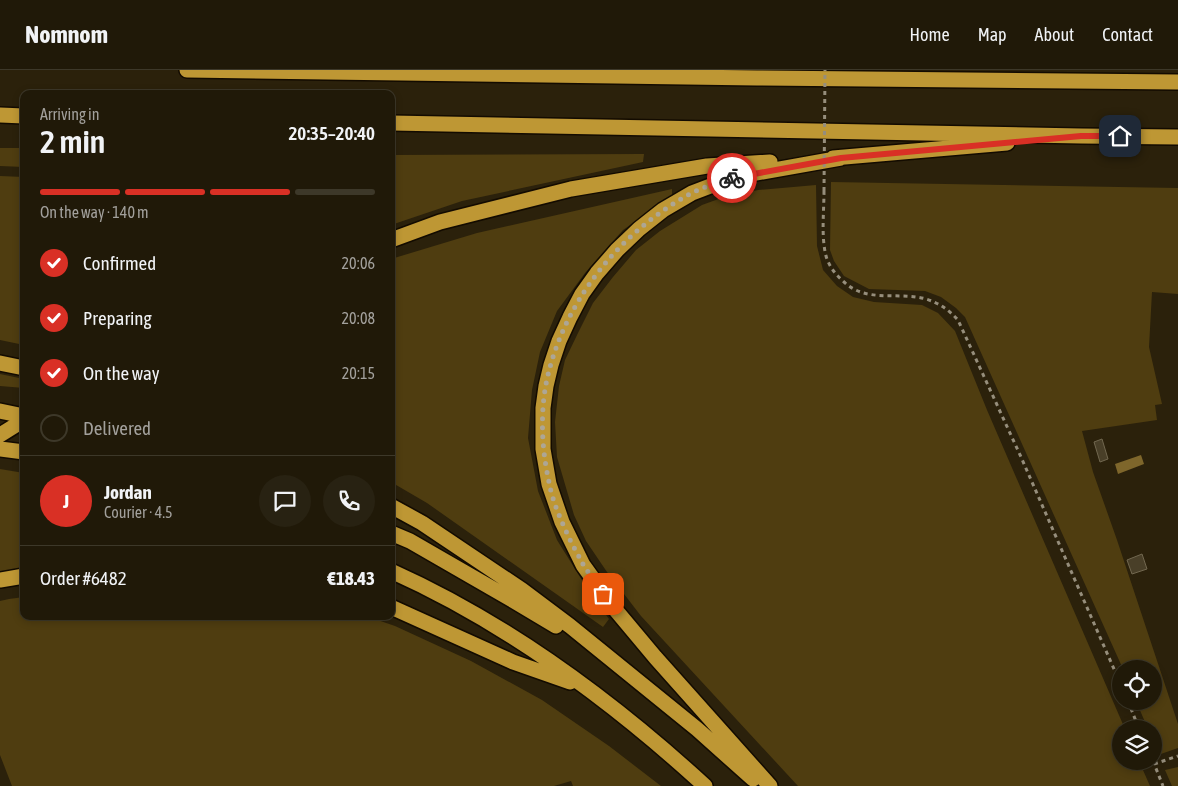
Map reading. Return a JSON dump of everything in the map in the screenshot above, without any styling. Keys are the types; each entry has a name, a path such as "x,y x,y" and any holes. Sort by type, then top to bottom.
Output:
{"highway":[{"path":"187,70 1178,82"},
{"path":"711,70 757,78"},
{"path":"0,115 20,116"},
{"path":"395,123 1178,137"},
{"path":"395,239 440,222 570,189 707,166 841,158 1081,136"},
{"path":"770,786 655,657 614,608 583,565 562,522 549,484 543,450 543,408 546,386 559,341 582,294 617,250 639,229 663,210 692,193 734,177 841,158"},
{"path":"0,363 20,367"},
{"path":"0,412 20,415"},
{"path":"0,435 20,422"},
{"path":"0,449 20,452"},
{"path":"395,508 422,523 522,590 570,626 697,729 761,786"},
{"path":"395,535 506,596 612,661"},
{"path":"395,573 467,610 532,649 586,687 679,762 705,786"},
{"path":"0,580 20,577"},
{"path":"395,609 513,662 586,687"}],"path":[{"path":"825,70 824,234 826,256 831,267 846,285 856,291 867,295 908,296 924,299 940,305 958,320 1017,448 1112,664"},
{"path":"1162,761 1178,756"},
{"path":"1157,770 1163,786"}],"shaded area":[{"path":"0,148 20,148 20,167 0,166"},
{"path":"644,154 643,162 462,201 395,224 395,155"},
{"path":"0,176 20,177 20,344 0,340"},
{"path":"831,182 1178,188 1178,294 1152,292 1149,347 1162,404 1155,405 1157,420 1082,431 1093,472 1157,660 1119,660 965,317 941,297 925,291 869,289 844,276 834,261 830,250"},
{"path":"816,185 817,246 823,270 837,286 853,297 874,302 922,305 938,313 955,331 987,410 1112,699 1112,710 1117,710 1121,720 1112,720 1112,770 1143,770 1150,786 798,786 641,616 586,541 574,515 557,457 555,422 559,386 565,360 593,303 636,250 660,231 702,205 724,197 758,190"},
{"path":"672,189 672,196 623,230 585,273 557,311 540,352 532,390 528,438 538,491 557,540 590,593 609,619 603,627 427,503 395,484 395,258 477,233"},
{"path":"0,374 20,378 20,388 0,386"},
{"path":"1141,455 1144,464 1118,474 1115,464"},
{"path":"0,469 20,472 20,571 0,574"},
{"path":"20,598 20,620 378,620 471,661 542,700 609,746 661,786 573,786 571,781 554,786 12,786 0,755 0,601"},
{"path":"1162,676 1178,724 1178,748 1162,754 1162,720 1144,720 1140,710 1162,710"},
{"path":"1178,767 1178,786 1172,786 1165,770"}],"building":[{"path":"1102,439 1108,459 1100,462 1094,442"},
{"path":"1142,554 1147,569 1132,574 1127,560"}],"way so far":[{"path":"603,594 583,565 562,522 549,484 543,450 543,408 551,366 559,341 582,294 617,250 663,210 692,193 732,178"}],"route":[{"path":"732,178 841,158 1081,136 1120,136"}]}
